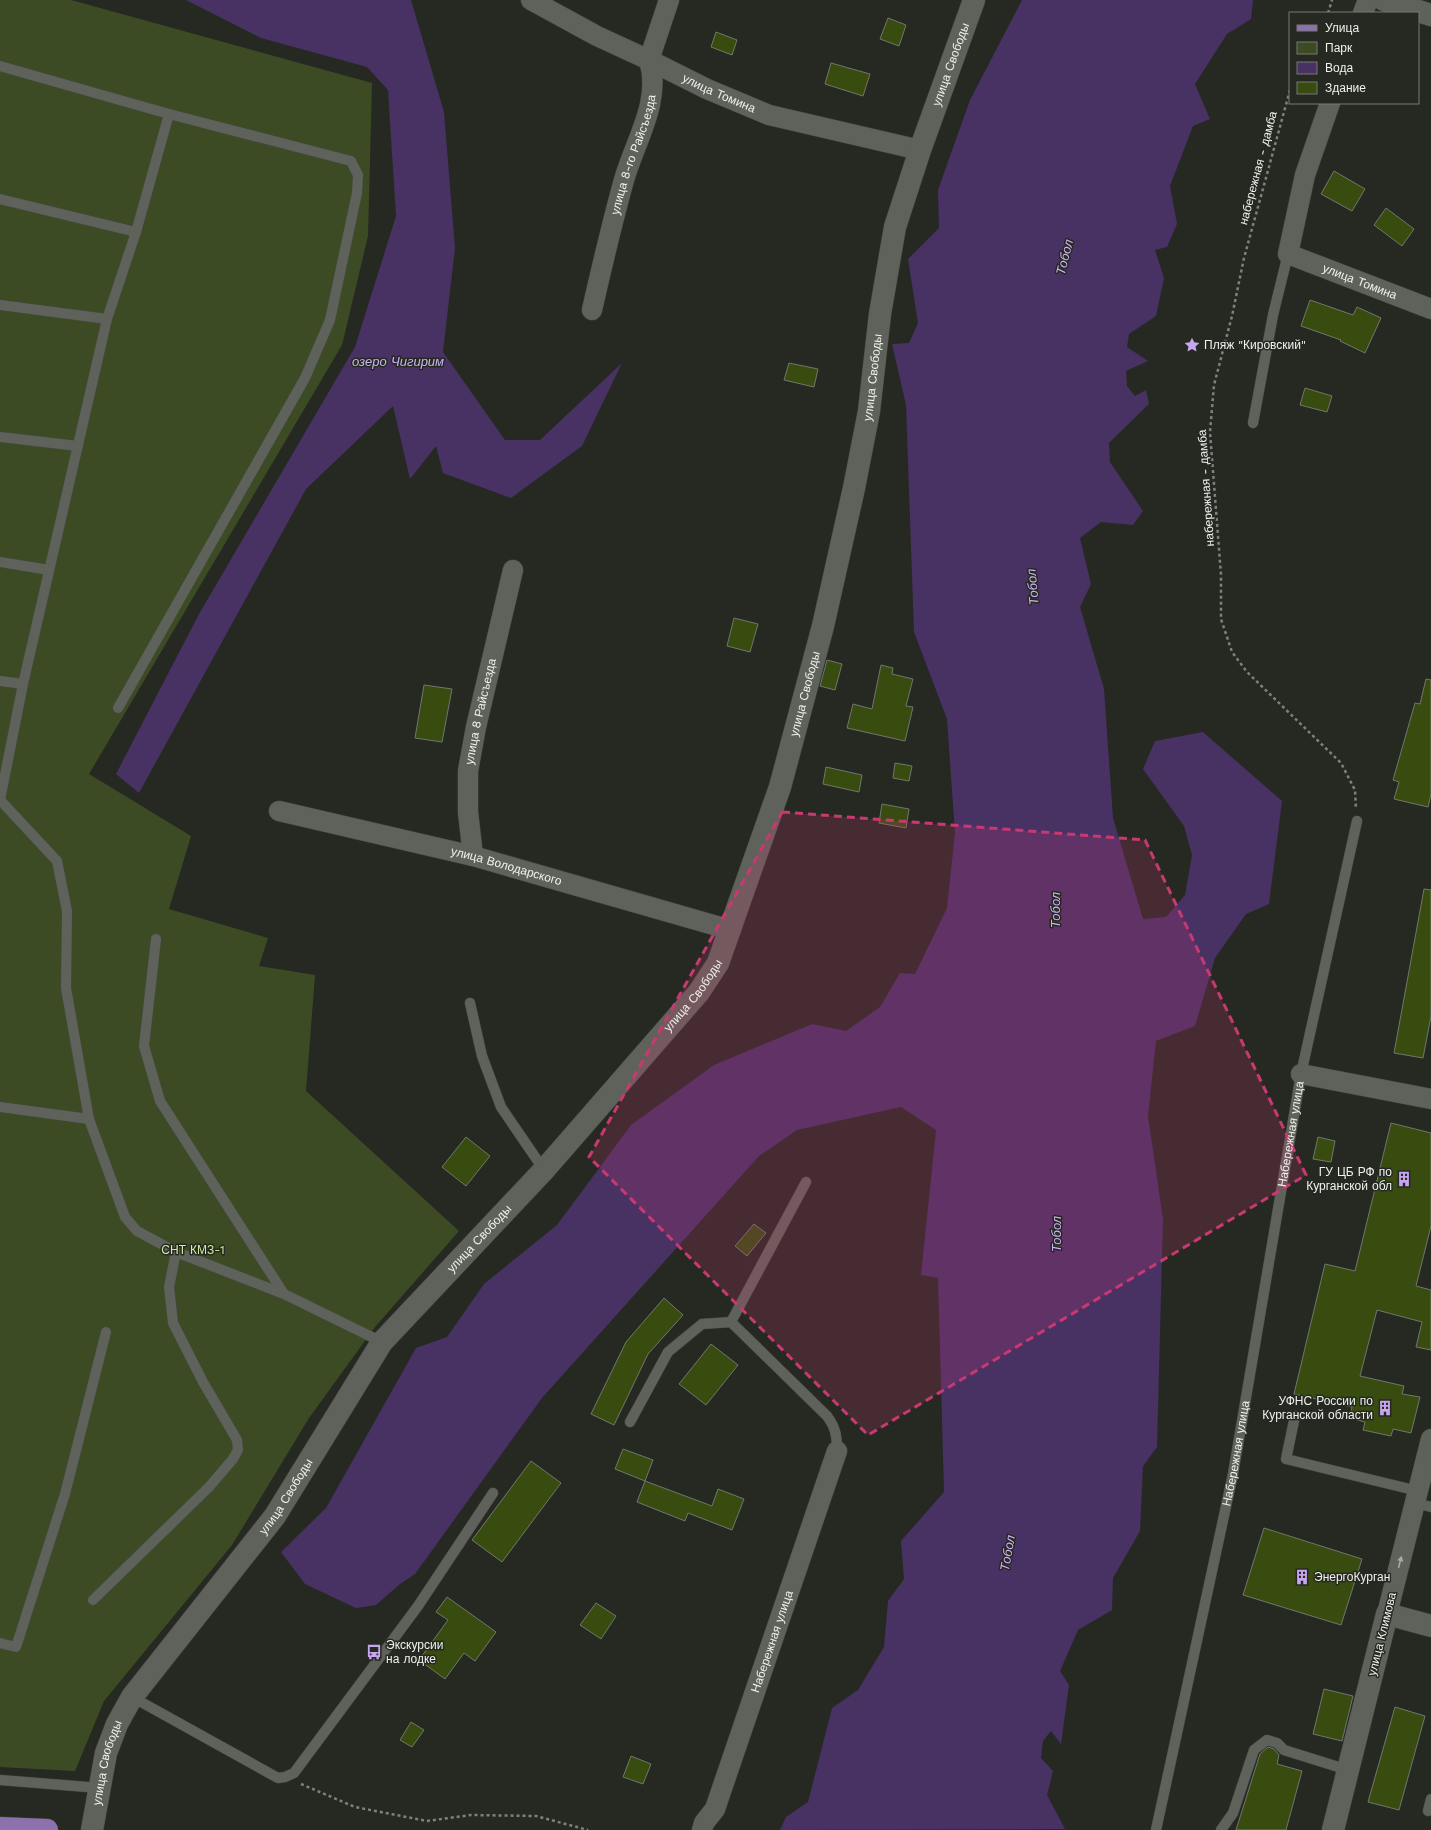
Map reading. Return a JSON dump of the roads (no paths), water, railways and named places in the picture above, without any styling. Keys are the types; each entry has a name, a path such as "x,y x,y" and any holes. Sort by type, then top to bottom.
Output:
{"main road":[{"path":"0,1828 47,1830"}],"street":[{"name":"улица Томина","path":"531,0 597,36 707,89 769,115 920,150"},
{"name":"улица 8-го Райсъезда","path":"592,310 607,243 625,178 650,108 652,70 649,60 669,0"},
{"name":"улица Свободы","path":"92,1830 106,1753 117,1724 132,1696 275,1516 382,1342 544,1170 699,992 718,963 731,930 780,787 822,626 854,488 869,411 880,314 895,228 920,150 974,0"},
{"path":"1363,12 1368,0"},
{"path":"1384,0 1431,15"},
{"path":"1288,254 1304,175 1330,104"},
{"name":"улица Томина","path":"1288,254 1431,309"},
{"name":"улица 8 Райсъезда","path":"473,856 468,812 468,771 476,727 513,570"},
{"name":"улица Володарского","path":"279,812 473,856 731,930"},
{"name":"Набережная улица","path":"1300,1074 1431,1099"},
{"name":"улица Климова","path":"1333,1830 1387,1614 1421,1500 1431,1439"},
{"name":"Набережная улица","path":"702,1830 704,1823 715,1809 837,1451"},
{"path":"1387,1614 1431,1626"}],"lane":[{"path":"0,66 169,114 351,161 358,175 358,194 330,320 305,378 118,708"},
{"path":"169,114 136,232 107,318 23,684 0,801 58,861 67,911 66,988 89,1119 125,1217 137,1231 176,1252 284,1294 382,1342"},
{"path":"0,199 136,232"},
{"path":"1253,423 1273,316 1288,254"},
{"path":"0,305 107,318"},
{"path":"0,437 78,446"},
{"path":"0,562 49,570"},
{"path":"0,681 23,684"},
{"name":"Набережная улица","path":"1156,1830 1233,1474 1300,1074 1357,821"},
{"path":"156,938 144,1046 160,1101 284,1294"},
{"path":"470,1003 482,1056 501,1107 544,1170"},
{"path":"0,1107 89,1119"},
{"path":"731,1322 806,1182"},
{"path":"93,1600 209,1487 233,1459 238,1450 237,1440 203,1382 173,1323 169,1287 176,1252"},
{"path":"630,1422 668,1352 702,1324 731,1322 828,1416 837,1433 837,1451"},
{"path":"0,1642 16,1647 65,1494 106,1332"},
{"path":"1295,1416 1286,1460 1421,1500"},
{"path":"132,1696 278,1778 285,1778 294,1773 418,1606 493,1493"},
{"path":"1222,1830 1233,1814 1254,1750 1266,1740 1277,1744 1284,1750 1348,1770"},
{"path":"0,1780 100,1788"},
{"path":"1428,1811 1431,1799"}],"water":[{"name":"озеро Чигирим","path":"186,0 411,0 444,112 455,248 443,352 505,440 540,440 622,363 582,446 511,498 443,473 436,446 410,479 393,406 306,489 139,793 116,774 199,614 355,347 396,216 388,90 367,67 261,38"},
{"name":"Тобол","path":"1022,0 1253,0 1251,19 1227,34 1195,84 1210,119 1193,126 1170,186 1177,224 1167,247 1155,250 1164,278 1156,316 1129,334 1127,347 1148,361 1126,371 1127,386 1135,396 1146,390 1149,404 1109,443 1110,462 1143,511 1133,525 1101,522 1080,538 1091,584 1080,607 1104,689 1113,818 1143,919 1166,917 1185,895 1192,855 1184,826 1143,769 1155,741 1203,732 1282,801 1269,904 1246,914 1215,958 1195,1026 1156,1041 1148,1116 1163,1219 1157,1447 1143,1466 1140,1531 1113,1578 1112,1610 1078,1630 1060,1671 1069,1685 1061,1744 1051,1731 1043,1741 1041,1758 1053,1771 1047,1795 1065,1829 780,1830 786,1817 808,1802 832,1708 858,1690 884,1647 888,1601 904,1579 901,1541 944,1492 938,1278 921,1275 936,1130 901,1107 797,1130 759,1156 542,1398 415,1574 400,1584 376,1605 356,1608 305,1584 281,1552 326,1508 416,1348 447,1337 484,1284 557,1225 631,1125 714,1065 812,1024 846,1031 880,1007 900,973 915,974 947,908 955,833 947,719 914,632 906,405 892,344 909,343 918,323 908,259 939,228 938,190 970,100"}],"place":[{"name":"Пляж \"Кировский\"","path":"1192,345"},
{"name":"ГУ ЦБ РФ по Курганской обл","path":"1404,1179"},
{"name":"УФНС России по Курганской области","path":"1385,1408"},
{"name":"ЭнергоКурган","path":"1302,1577"},
{"name":"Экскурсии на лодке","path":"374,1652"}],"park label":[{"name":"СНТ КМЗ-1","path":"193,1250"}]}
